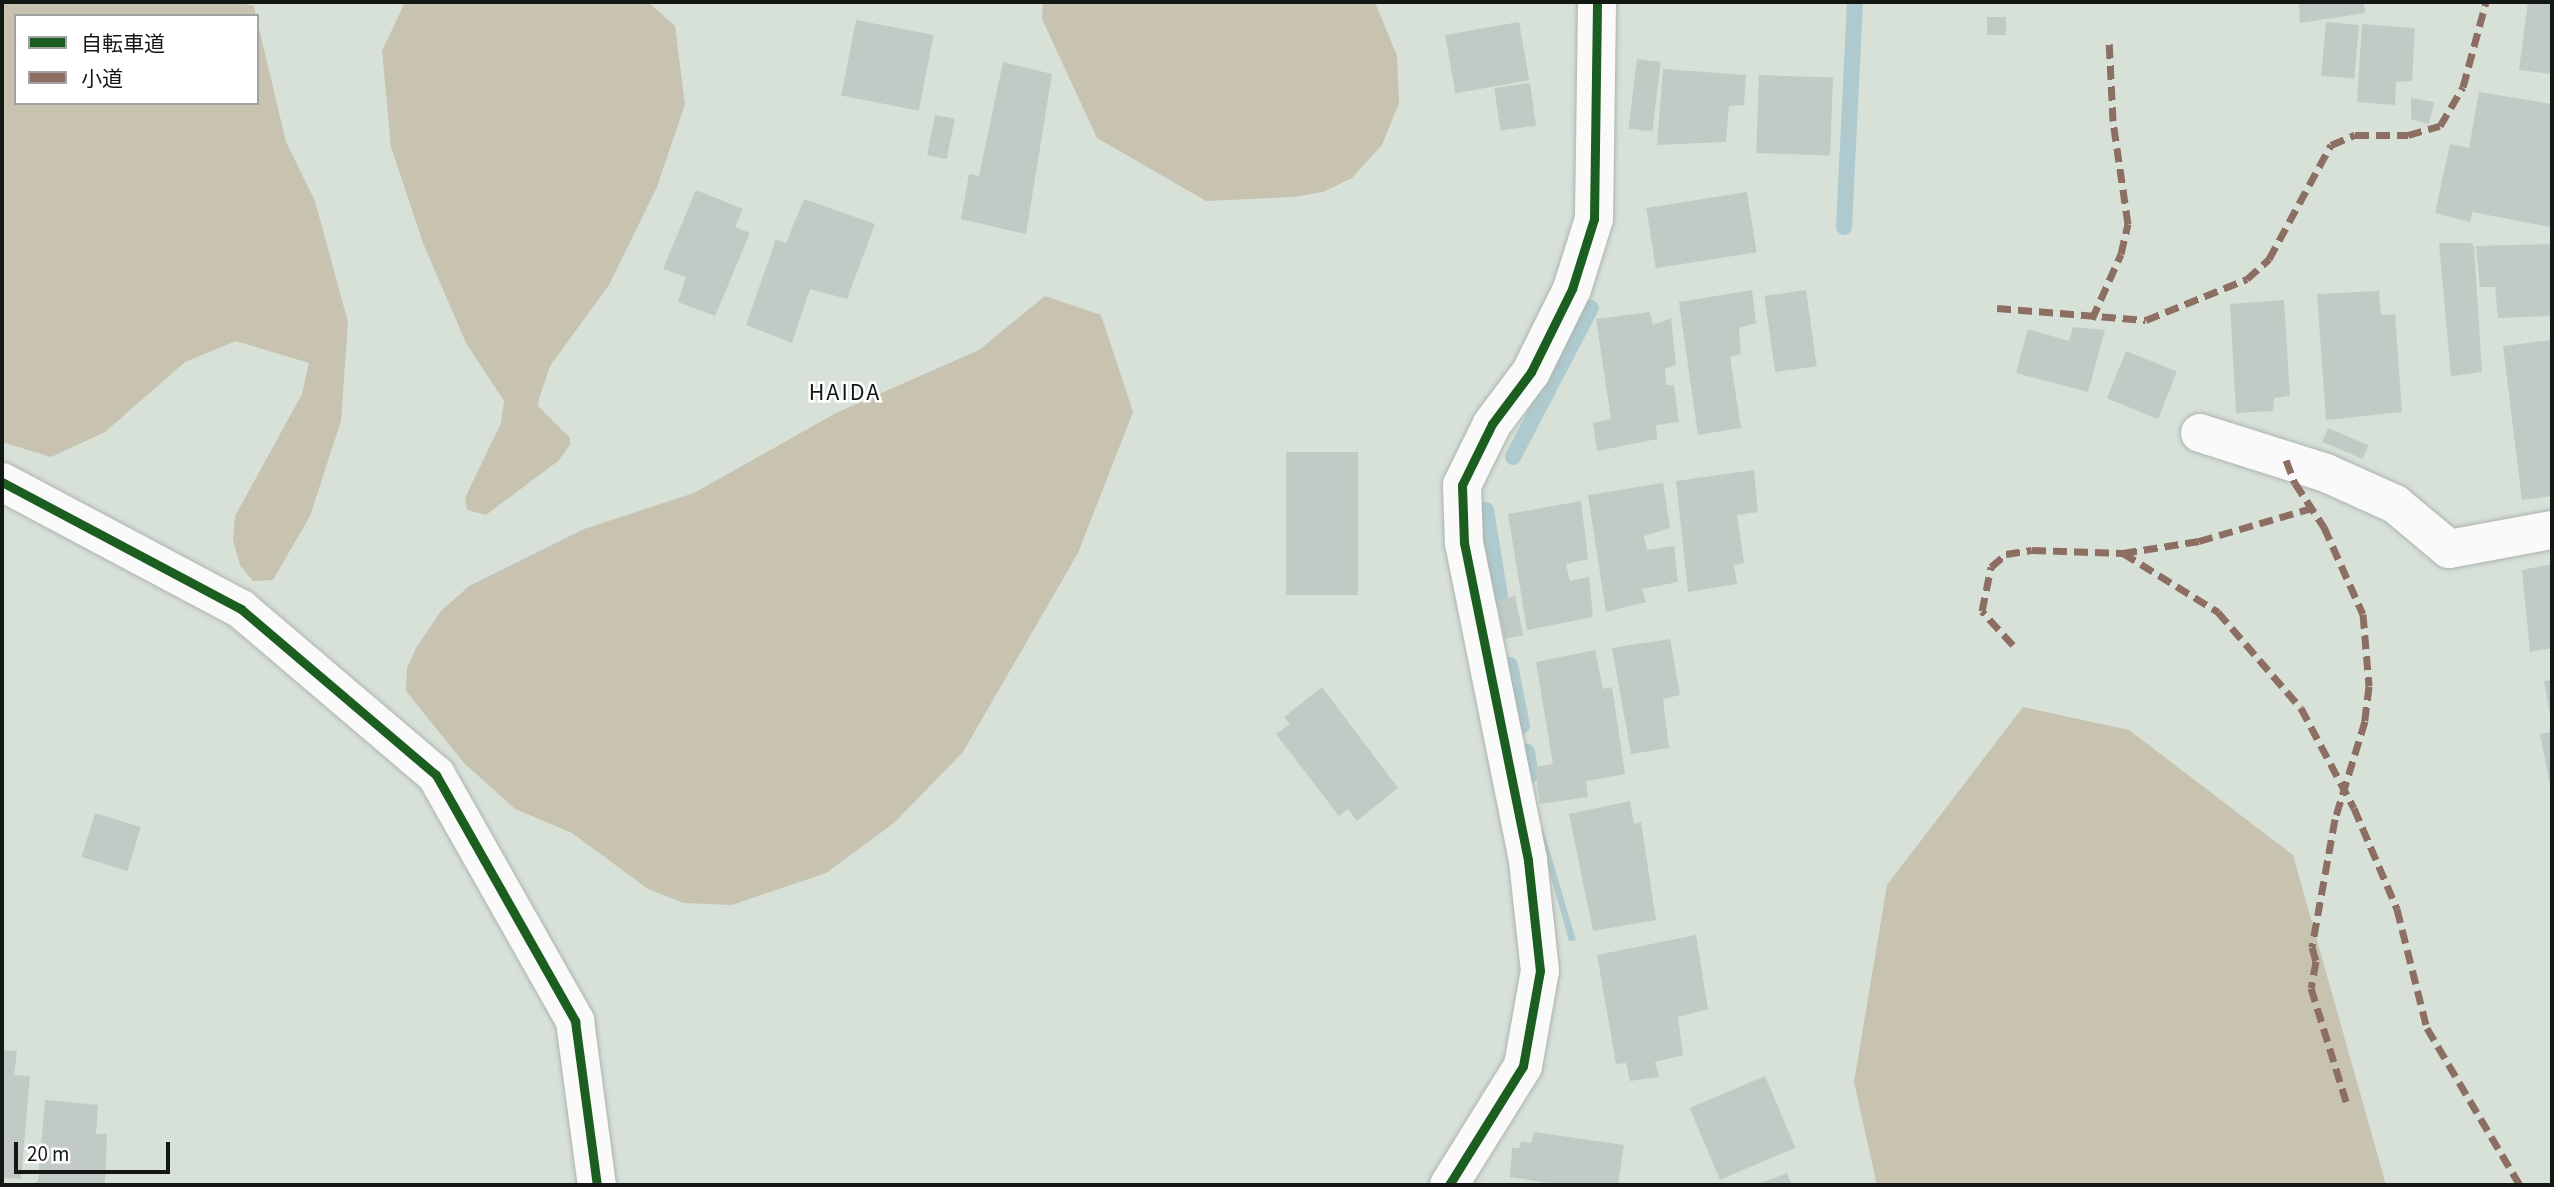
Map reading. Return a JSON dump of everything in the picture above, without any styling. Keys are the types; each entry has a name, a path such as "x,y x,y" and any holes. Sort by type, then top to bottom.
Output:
{"street":[{"path":"1449,1185 1523,1066 1539,971 1528,860 1464,543 1462,485 1492,424 1543,348 1572,289 1594,219 1597,2"},
{"path":"2200,433 2326,473 2395,504 2448,549 2552,530"},
{"path":"2,482 241,609 436,775 575,1021 597,1185"}],"shaded area":[{"path":"2,2 235,2 254,6 256,14 14,14 14,105 259,105 259,28 286,142 315,201 348,322 341,421 310,516 273,580 253,581 240,565 233,540 235,516 302,394 309,363 236,341 185,362 105,432 51,457 2,442"},
{"path":"405,2 648,2 675,26 685,104 657,187 609,285 550,366 539,399 538,406 570,438 570,445 558,461 486,515 467,510 465,498 501,423 504,401 466,343 423,243 391,147 382,51"},
{"path":"1043,2 1375,2 1397,56 1399,103 1382,145 1352,178 1323,192 1293,197 1206,201 1097,138 1042,19"},
{"path":"1045,296 1101,315 1133,412 1078,553 963,752 894,823 826,873 732,905 684,903 648,889 572,833 515,809 464,763 406,691 407,668 416,648 441,611 469,586 584,529 694,493 836,413 979,350"},
{"path":"2023,707 2129,730 2293,855 2386,1185 1877,1185 1854,1082 1887,885"}],"water":[{"path":"1543,829 1576,940 1569,941 1538,831"}],"building":[{"path":"2299,2 2364,2 2365,13 2300,23"},
{"path":"2528,2 2552,2 2552,74 2519,70"},
{"path":"1987,17 2006,17 2006,35 1987,35"},
{"path":"856,20 934,35 919,111 841,96"},
{"path":"1519,22 1529,80 1455,93 1445,35"},
{"path":"2326,22 2359,25 2354,79 2321,76"},
{"path":"2362,24 2415,28 2412,81 2396,82 2395,105 2357,102"},
{"path":"1637,59 1661,62 1652,131 1628,128"},
{"path":"1003,62 1052,74 1026,234 961,219 969,174 979,176"},
{"path":"1663,69 1746,75 1744,105 1729,106 1726,142 1657,145"},
{"path":"1759,75 1833,78 1830,156 1756,153"},
{"path":"1530,83 1536,126 1500,131 1494,88"},
{"path":"2479,92 2552,104 2550,227 2472,212 2470,222 2435,213 2450,144 2469,148"},
{"path":"2411,98 2434,102 2429,124 2411,119"},
{"path":"935,115 955,119 947,159 927,155"},
{"path":"696,190 743,209 735,227 750,233 715,316 678,302 686,277 663,269"},
{"path":"1747,192 1757,252 1656,268 1646,208"},
{"path":"804,199 875,224 847,299 810,289 792,343 746,325 776,239 786,243"},
{"path":"2439,243 2471,243 2474,247 2482,372 2451,376"},
{"path":"2552,244 2552,316 2498,318 2495,287 2480,287 2476,246"},
{"path":"1752,290 1756,323 1739,328 1741,354 1730,357 1741,428 1698,435 1679,302"},
{"path":"1806,290 1817,366 1775,372 1764,296"},
{"path":"2379,291 2381,315 2395,314 2402,412 2326,420 2317,294"},
{"path":"2284,300 2290,396 2274,398 2273,411 2236,413 2230,304"},
{"path":"1650,312 1653,325 1671,318 1676,365 1665,369 1666,385 1674,385 1679,422 1656,425 1657,439 1597,451 1593,423 1611,419 1596,319"},
{"path":"2073,327 2105,330 2088,392 2016,373 2028,329 2069,341"},
{"path":"2552,340 2552,496 2522,500 2503,346"},
{"path":"2126,351 2177,372 2158,419 2107,398"},
{"path":"2328,428 2369,445 2363,459 2322,442"},
{"path":"1286,452 1358,452 1358,595 1286,595"},
{"path":"1754,470 1758,512 1737,515 1744,563 1734,565 1737,584 1688,592 1676,481"},
{"path":"1663,483 1670,528 1644,536 1647,550 1674,546 1678,582 1642,589 1646,602 1606,612 1588,495"},
{"path":"1581,501 1588,559 1566,564 1570,581 1589,577 1593,617 1527,630 1508,514"},
{"path":"2552,564 2552,648 2530,652 2522,570"},
{"path":"1515,596 1523,635 1505,639 1496,600"},
{"path":"1670,639 1680,695 1663,699 1669,748 1631,754 1612,648"},
{"path":"1595,650 1603,689 1612,687 1625,774 1586,781 1588,797 1540,804 1535,767 1553,764 1536,662"},
{"path":"2552,680 2552,720 2551,720 2544,681"},
{"path":"1322,687 1398,788 1357,821 1348,809 1339,816 1276,734 1290,724 1284,717"},
{"path":"2552,732 2552,790 2551,790 2540,734"},
{"path":"1630,801 1634,824 1641,822 1656,920 1593,931 1569,814"},
{"path":"95,813 141,827 127,871 82,857"},
{"path":"1696,935 1708,1009 1678,1017 1683,1055 1655,1062 1659,1077 1630,1081 1626,1063 1616,1064 1597,955"},
{"path":"2,1050 17,1051 14,1075 30,1076 21,1179 2,1178"},
{"path":"1765,1076 1795,1148 1720,1180 1690,1108"},
{"path":"45,1100 98,1105 96,1134 107,1134 105,1185 31,1185 38,1181"},
{"path":"1534,1132 1624,1145 1618,1185 1559,1185 1510,1177 1512,1148 1519,1148 1521,1141 1531,1143"},
{"path":"1787,1173 1792,1185 1755,1185"}],"waterway":[{"path":"1844,227 1855,2"},
{"path":"1513,457 1591,308"},
{"path":"1486,510 1500,596"},
{"path":"1510,665 1522,726"},
{"path":"1527,752 1531,775"}],"marked path":[{"path":"1997,308 2146,320 2247,279 2269,259 2331,145 2355,135 2408,135 2440,126 2463,87 2486,2"},
{"path":"2092,319 2121,254 2128,224 2113,121 2109,39"},
{"path":"2286,460 2295,483 2324,527 2363,614 2369,686 2365,721 2335,819 2312,947 2316,961 2311,988 2347,1104"},
{"path":"2013,645 1982,611 1991,567 2006,554 2032,550 2123,553 2199,541 2312,508"},
{"path":"2123,553 2218,612 2301,708 2354,808 2397,909 2427,1028 2520,1185"}],"cycle path":[{"path":"1449,1185 1523,1066 1540,971 1528,860 1464,543 1462,485 1492,424 1531,372 1572,289 1594,219 1597,2"},
{"path":"2,482 241,609 436,775 575,1021 597,1185"}],"district":[{"name":"HAIDA","path":"845,393"}]}
